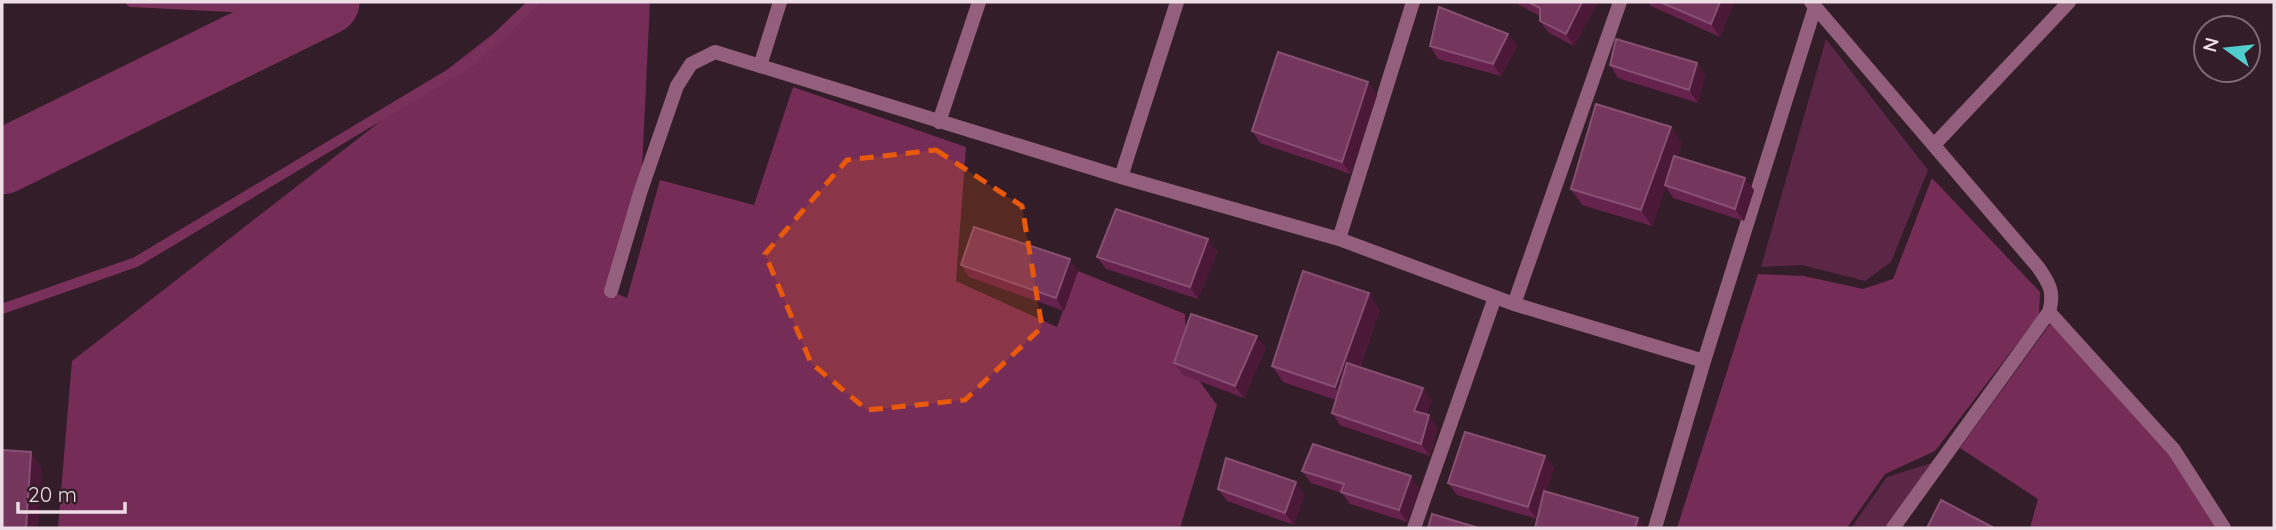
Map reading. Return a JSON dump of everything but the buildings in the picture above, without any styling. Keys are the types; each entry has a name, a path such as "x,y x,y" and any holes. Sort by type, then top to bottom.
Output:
{"street":[{"path":"760,66 780,2"},
{"path":"939,122 979,2"},
{"path":"1121,177 1177,2"},
{"path":"1339,239 1413,2"},
{"path":"1514,304 1620,2"},
{"path":"1934,145 2069,2"},
{"path":"1813,4 2038,267 2053,289 2049,312 1893,528"},
{"path":"1655,528 1813,4"},
{"path":"611,291 641,190 677,86 691,64 715,52 1121,177 1339,239 1514,304 1704,361"},
{"path":"1414,528 1495,297"},
{"path":"2049,312 2174,450 2224,528"}],"highlighted area":[{"path":"936,150 1022,206 1042,327 965,400 867,410 811,363 765,254 847,160"}],"shaded area":[{"path":"534,2 650,2 641,190 611,291 627,298 660,180 754,205 793,87 966,147 956,281 1057,327 1078,271 1185,314 1187,364 1217,405 1180,528 58,528 72,361"},
{"path":"1826,39 1928,170 1891,262 1865,281 1802,265 1761,267"},
{"path":"1932,178 2040,292 2039,315 1935,451 1885,474 1847,528 1677,528 1758,274 1804,276 1863,289 1893,279"},
{"path":"2050,324 2174,450 2224,528 2030,528 2038,499 1960,448"},
{"path":"1935,462 1913,499 1886,528 1851,528 1887,477"}],"waterway":[{"path":"131,2 294,10 303,2"},
{"path":"2,162 327,2"},
{"path":"2,309 136,262 473,60 534,2"}]}
